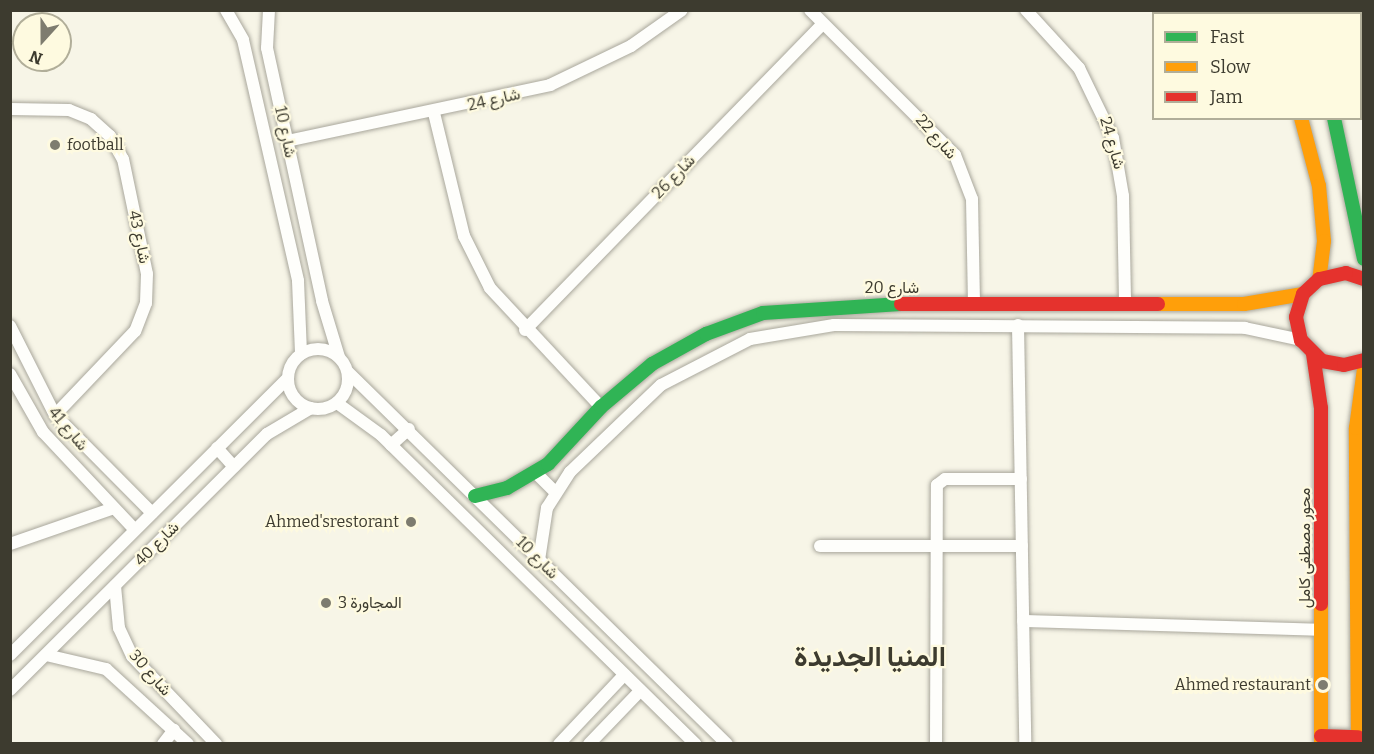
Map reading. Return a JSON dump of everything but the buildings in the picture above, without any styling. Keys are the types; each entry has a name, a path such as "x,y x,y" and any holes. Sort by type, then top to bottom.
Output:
{"street":[{"name":"شارع 10","path":"226,10 243,40 300,296 301,354"},
{"name":"شارع 10","path":"269,10 266,35 287,141 320,292 339,357"},
{"name":"شارع 24","path":"287,141 519,95 579,73 682,10"},
{"name":"شارع 22","path":"810,10 945,141 963,170 974,215 974,304"},
{"name":"شارع 24","path":"1026,10 1079,68 1113,138 1123,196 1125,303"},
{"name":"شارع 26","path":"525,330 823,24"},
{"path":"243,40 266,35"},
{"name":"شارع 43","path":"10,109 69,110 110,136 123,159 147,274 146,303 135,331 54,415"},
{"path":"434,113 464,236 490,288 525,330 601,407"},
{"path":"1302,120 1319,186 1324,241 1319,279"},
{"path":"1334,120 1364,259"},
{"path":"1364,279 1346,273 1319,279 1303,294 1296,317 1301,340 1313,354 1333,364 1364,360"},
{"path":"300,296 320,292"},
{"name":"شارع 20","path":"475,496 536,473 601,407 652,364 734,322 793,307 890,304 1244,304 1303,294"},
{"path":"890,304 890,325"},
{"path":"539,560 542,525 555,492 639,403 704,358 750,339 799,327 1018,325 1245,328 1301,340"},
{"path":"1018,325 1025,744"},
{"name":"شارع 41","path":"10,326 54,415 152,513"},
{"path":"321,348 339,357 348,372 347,389 337,403 312,408 292,394 288,378 301,354 321,348"},
{"name":"محور مصطفى كامل","path":"1313,354 1321,408 1321,740"},
{"path":"1321,740 1358,740 1360,432 1364,369"},
{"name":"شارع 10","path":"348,372 409,429 727,744"},
{"name":"شارع 41","path":"10,374 43,432 135,530"},
{"name":"شارع 40","path":"10,655 288,378"},
{"name":"شارع 10","path":"337,403 391,445 695,744"},
{"name":"شارع 40","path":"10,690 277,426 312,408"},
{"path":"391,445 409,429"},
{"path":"216,448 234,467"},
{"path":"536,473 555,492"},
{"path":"936,744 938,482 1021,479"},
{"path":"10,544 114,508"},
{"path":"820,546 1022,546"},
{"name":"شارع 30","path":"115,586 122,637 146,672 216,744"},
{"path":"1023,621 1321,630"},
{"name":"شارع 30","path":"46,655 95,664 129,687 188,744"},
{"path":"129,687 146,672"},
{"path":"559,744 624,675"},
{"path":"589,744 640,691"},
{"path":"163,744 174,730"}],"traffic: fast":[{"path":"1334,120 1364,259"},
{"path":"475,496 507,488 548,464 601,407 652,364 706,334 763,313 901,304"}],"traffic: slow":[{"path":"1302,120 1319,186 1324,241 1319,279"},
{"path":"1158,304 1244,304 1303,294"},
{"path":"1358,744 1356,428 1364,369"},
{"path":"1321,604 1321,744"}],"traffic: jam":[{"path":"1364,279 1346,273 1319,279 1303,294 1296,317 1301,340 1322,361 1344,365 1364,360"},
{"path":"901,304 1158,304"},
{"path":"1313,354 1321,408 1321,604"},
{"path":"1321,736 1358,737"}],"place":[{"name":"football","path":"55,145"},
{"name":"Ahmed'srestorant","path":"411,522"},
{"name":"المجاورة 3","path":"326,603"},
{"name":"Ahmed restaurant","path":"1323,685"}],"district":[{"name":"المنيا الجديدة","path":"870,657"}]}
